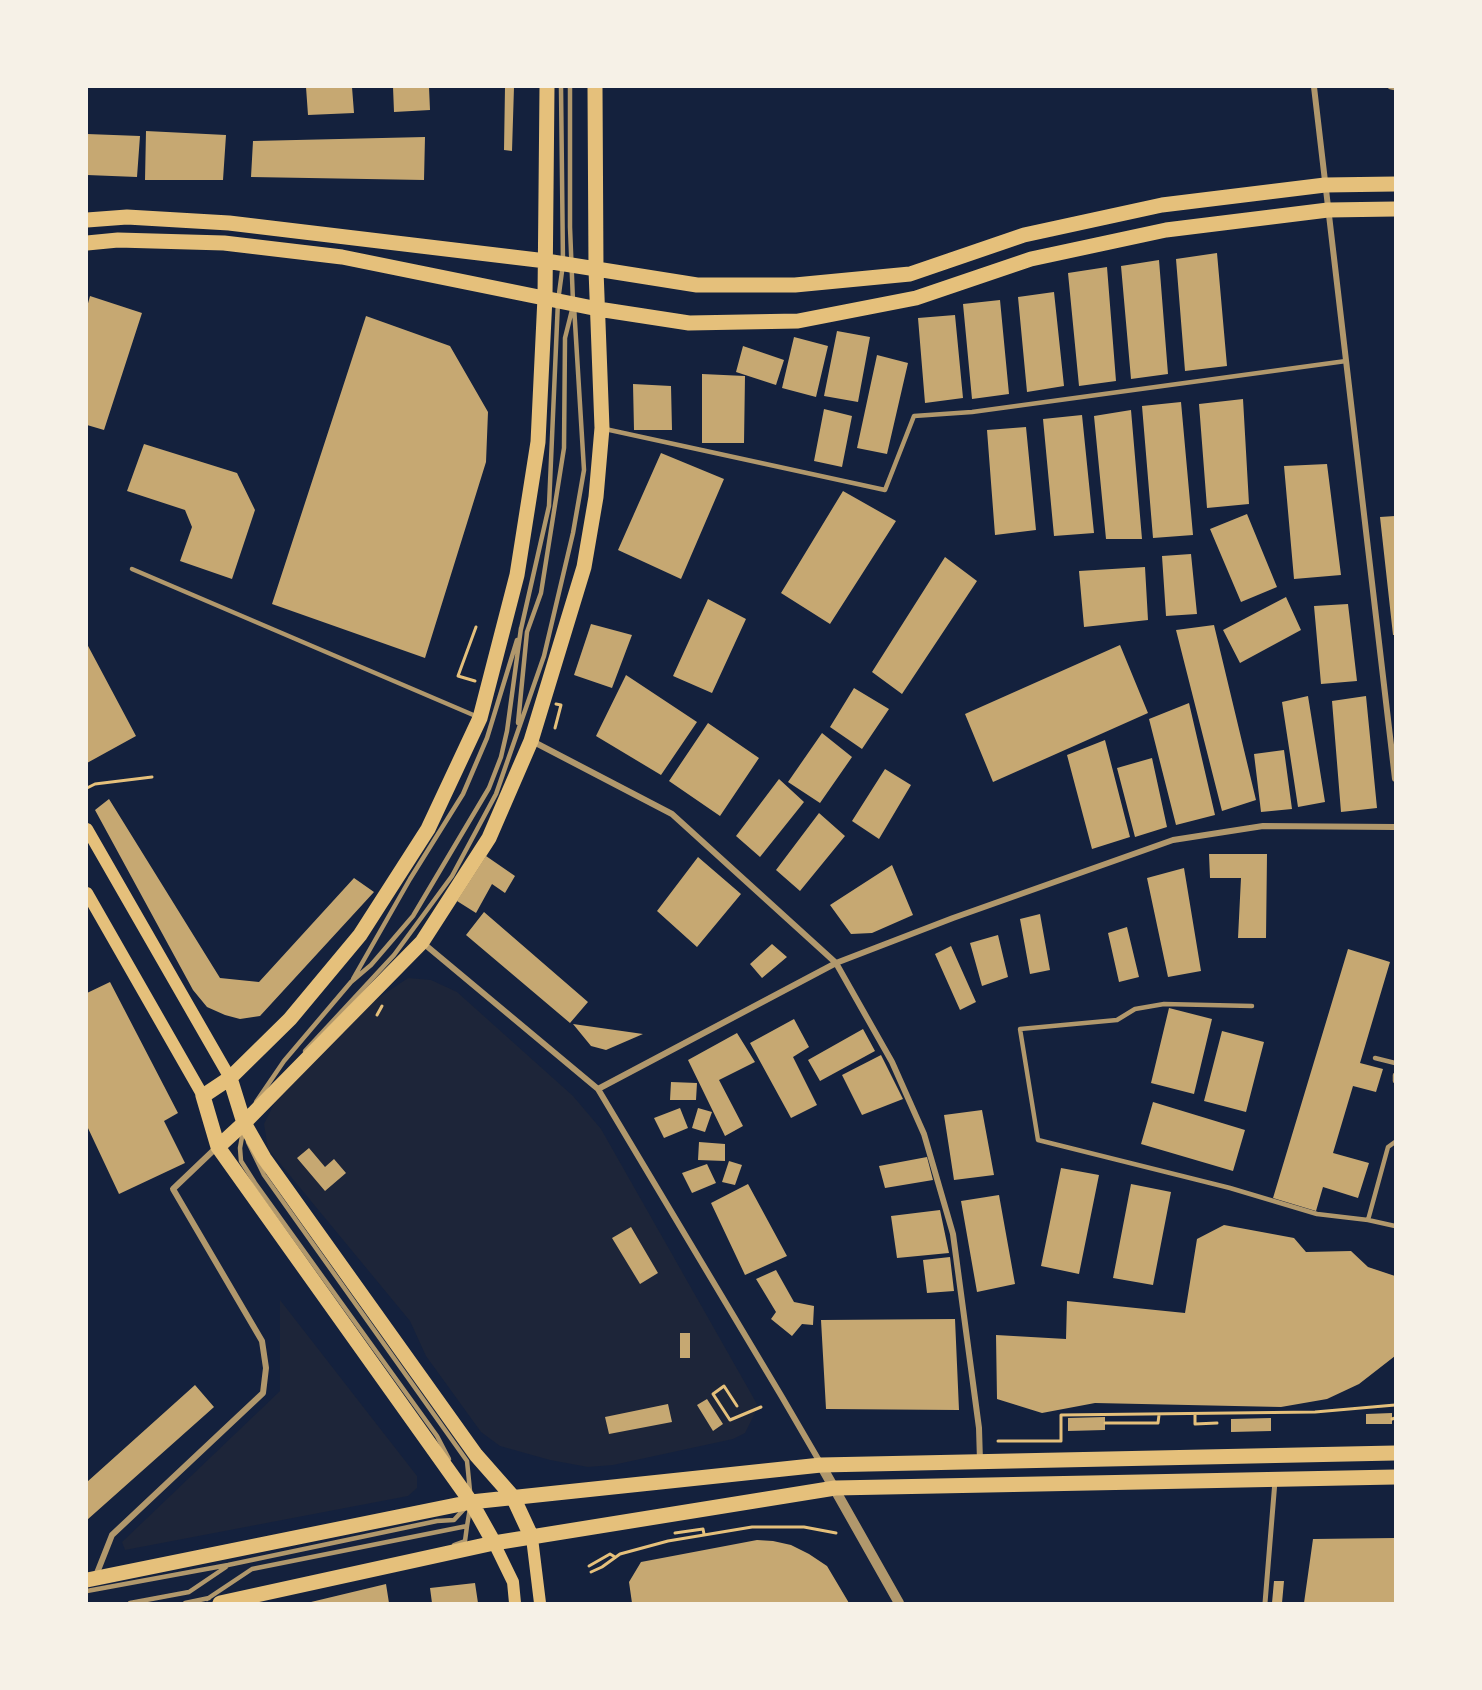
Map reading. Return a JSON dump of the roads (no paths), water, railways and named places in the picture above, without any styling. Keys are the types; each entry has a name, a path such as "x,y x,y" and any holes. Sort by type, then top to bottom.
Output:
{"main road":[{"path":"203,1096 230,1078 290,1020 360,935 428,829 480,718 517,575 538,442 552,299 546,261 547,87"},
{"path":"218,1147 422,942 489,838 531,741 584,567 596,497 602,428 596,270 595,87"},
{"path":"87,220 127,217 229,223 546,261 697,285 795,285 910,274 1024,235 1162,205 1325,185 1395,184"},
{"path":"87,243 118,240 248,245 342,257 598,309 689,323 798,321 916,298 1030,259 1166,230 1328,210 1395,209"},
{"path":"87,829 230,1078 244,1123 264,1158 469,1446 513,1497 532,1538 540,1603"},
{"path":"87,893 92,908 203,1096 218,1147 471,1502 513,1582 515,1603"},
{"path":"89,1583 471,1502 821,1465 1395,1453"},
{"path":"214,1601 494,1543 835,1488 1395,1477"}],"street":[{"path":"1314,87 1395,779"},
{"path":"531,741 672,814 836,963 892,1062 927,1145 953,1234 979,1428 980,1462"},
{"path":"598,1089 836,963 953,918 1173,840 1263,826 1395,827"},
{"path":"422,942 598,1089 782,1396 899,1603"},
{"path":"89,1583 112,1535 263,1393 266,1368 262,1341 173,1189 218,1147"},
{"path":"1265,1603 1275,1479"}],"lane":[{"path":"302,1054 394,956 452,876 496,794 544,656 573,533 584,470 573,304 567,265 561,87"},
{"path":"351,982 410,879 463,794 487,738 521,628 549,506 552,299 567,265 570,227 570,87"},
{"path":"1390,87 1395,88"},
{"path":"517,734 527,632 541,593 564,448 565,338 573,304"},
{"path":"602,428 885,490 914,416 972,412 1346,362"},
{"path":"132,570 480,718"},
{"path":"471,1502 437,1436 262,1193 241,1161 240,1148 244,1123 263,1091 284,1061 351,982 371,965 413,916 489,788 501,757 507,731 521,628"},
{"path":"1252,1006 1164,1004 1135,1009 1117,1020 1020,1029 1038,1140 1230,1188 1317,1214 1368,1220 1395,1226"},
{"path":"1375,1058 1395,1063"},
{"path":"244,1123 286,1071"},
{"path":"1395,1076 1395,1081"},
{"path":"185,1603 214,1601 427,1556 465,1540 471,1502 467,1461 264,1175 249,1148 244,1123"},
{"path":"1368,1220 1388,1146 1395,1142"},
{"path":"89,1583 228,1565 437,1521 454,1520 471,1502"},
{"path":"214,1601 252,1569 467,1526"},
{"path":"130,1603 189,1592 228,1565"}]}
